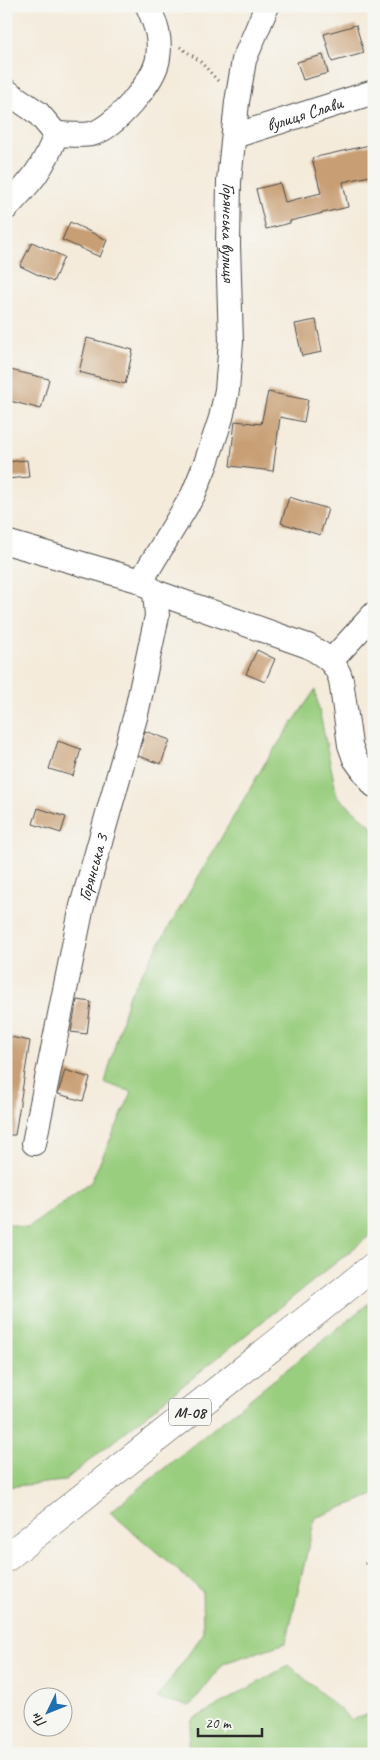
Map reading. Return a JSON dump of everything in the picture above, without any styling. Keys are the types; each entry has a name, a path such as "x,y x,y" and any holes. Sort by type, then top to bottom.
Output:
{"highway":[{"name":"М-08","path":"6,1558 374,1266"}],"street":[{"path":"6,91 38,113 56,134 92,134 116,120 142,92 158,60 158,32 148,6"},
{"name":"Горянська вулиця","path":"148,586 193,495 222,418 227,390 231,342 228,236 229,181 237,102 244,60 268,6"},
{"name":"вулиця Слави","path":"234,136 374,92"},
{"path":"6,208 34,178 50,151 56,134"},
{"path":"6,542 148,586 308,646 331,661 338,670 341,680 350,745 355,759 374,785"},
{"name":"Горянська 3","path":"34,1143 82,906 136,714 157,616 148,586"},
{"path":"331,661 374,614"}],"path":[{"path":"158,32 200,61 237,102"},
{"path":"365,1564 374,1558"}],"green space":[{"path":"315,690 337,796 374,828 374,1232 64,1481 6,1487 6,1223 28,1228 91,1182 132,1092 105,1083 128,997 265,763"},
{"path":"374,1299 374,1495 315,1518 286,1643 224,1663 190,1706 157,1698 203,1634 202,1591 110,1512"},
{"path":"289,1665 352,1720 374,1712 374,1754 187,1754 192,1720"}],"building":[{"path":"356,25 364,53 332,62 324,34"},
{"path":"323,55 328,73 303,80 297,62"},
{"path":"374,144 374,175 343,182 348,207 290,221 290,223 266,229 256,189 280,183 285,202 321,193 312,158"},
{"path":"70,222 107,240 100,257 62,240"},
{"path":"32,242 64,257 53,282 20,266"},
{"path":"316,320 322,352 302,356 295,324"},
{"path":"87,338 133,350 125,384 79,372"},
{"path":"6,369 49,379 41,409 6,400"},
{"path":"268,392 308,400 304,422 280,417 273,471 230,466 235,421 261,424"},
{"path":"27,460 29,477 6,479 6,462"},
{"path":"289,497 328,509 320,535 281,523"},
{"path":"257,650 275,659 265,682 246,674"},
{"path":"145,731 170,740 161,764 138,756"},
{"path":"58,741 81,749 73,776 49,769"},
{"path":"38,808 66,817 61,833 33,824"},
{"path":"77,1000 91,1002 87,1034 71,1032"},
{"path":"6,1036 30,1041 15,1135 6,1135"},
{"path":"65,1070 90,1078 83,1101 58,1094"}]}
